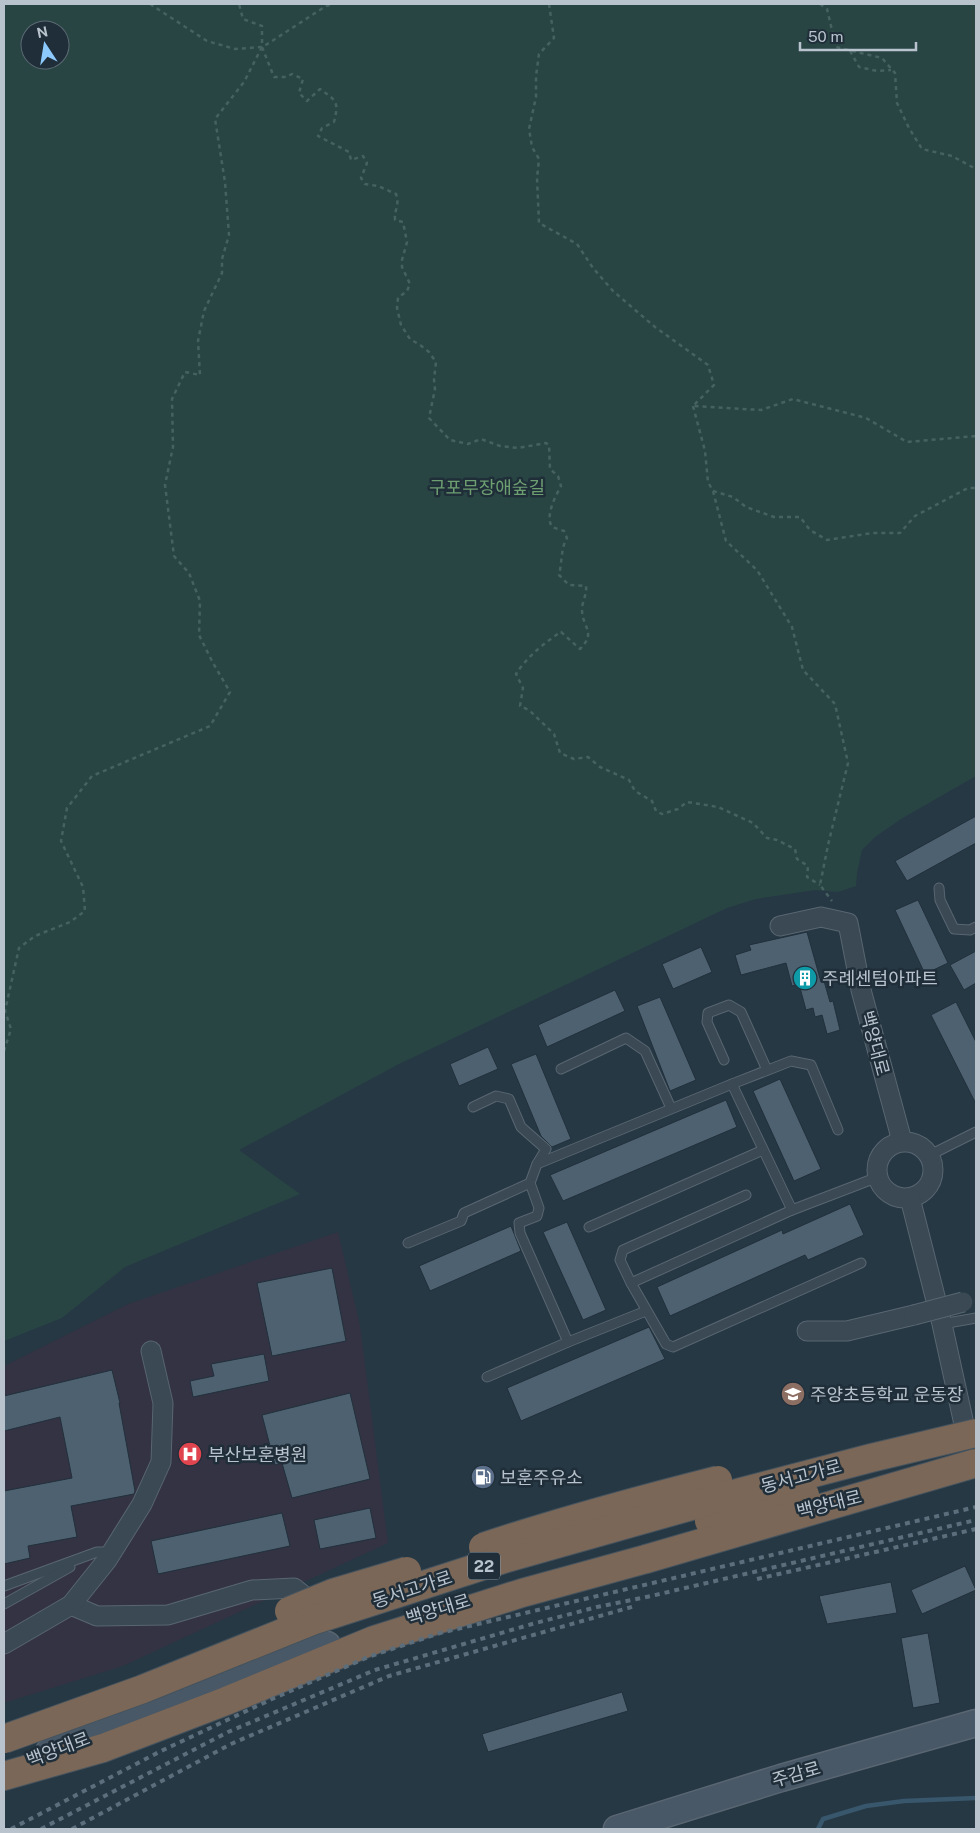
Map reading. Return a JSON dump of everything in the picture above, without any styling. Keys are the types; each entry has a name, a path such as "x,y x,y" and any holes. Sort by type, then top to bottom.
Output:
{"highway":[{"name":"동서고가로","path":"4,1739 143,1689 321,1618 516,1556 741,1492 871,1458 974,1448"},
{"name":"동서고가로","path":"4,1756 158,1701 365,1620 566,1559 974,1448"},
{"path":"4,1776 104,1748 383,1637 974,1448"},
{"path":"4,1723 143,1672 333,1593 536,1529 630,1502 796,1460 871,1458"}],"main road":[{"name":"백양대로","path":"4,1731 56,1715 203,1661 320,1610 488,1550 599,1518 974,1448"},
{"name":"백양대로","path":"4,1770 360,1633 974,1448"},
{"name":"주감로","path":"618,1829 781,1778 976,1723"}],"street":[{"path":"780,926 820,917 848,923"},
{"name":"백양대로","path":"848,923 861,990 902,1142"},
{"path":"902,1142 918,1144 930,1156 934,1173 926,1189 910,1198 902,1198 886,1191 878,1177 877,1167 879,1158 885,1150 893,1144 902,1142"},
{"path":"910,1198 974,1448"},
{"path":"807,1330 847,1331 970,1300"},
{"path":"4,1644 70,1606 112,1552 142,1504 161,1462 163,1403 152,1351"},
{"path":"70,1606 97,1616 168,1615 252,1590 294,1588 320,1610"}],"lane":[{"path":"940,888 940,900 954,929 970,930 976,927"},
{"path":"724,1060 707,1022 708,1013 729,1005 741,1012 767,1070"},
{"path":"561,1069 626,1038 645,1051 671,1108"},
{"path":"537,1164 671,1108 791,1061 810,1065 838,1130"},
{"path":"732,1084 792,1210"},
{"path":"473,1107 496,1096 509,1099 521,1127 546,1149 537,1164 530,1183 539,1208 537,1216 520,1223 520,1233 568,1342"},
{"path":"930,1156 976,1132"},
{"path":"589,1227 763,1150"},
{"path":"631,1283 792,1210 878,1177"},
{"path":"408,1243 461,1222 464,1213 530,1183"},
{"path":"746,1195 623,1250 620,1260 646,1311 666,1344 673,1347 861,1263"},
{"path":"487,1377 646,1311"},
{"path":"942,1324 976,1318"},
{"path":"4,1586 97,1552 112,1552"},
{"path":"4,1604 87,1556"}],"path":[{"path":"150,4 206,41 235,49 262,47 326,6 333,4"},
{"path":"239,4 242,19 262,26 262,47 274,77 286,77 292,74 303,79 299,94 307,101 320,89 334,99 338,107 334,122 322,128 318,136 349,152 351,160 362,156 367,162 361,178 365,184 378,186 396,194 398,202 394,214 395,220 403,222 407,242 402,267 410,284 407,291 398,298 397,308 401,325 410,339 420,344 436,362 435,389 429,418 450,440 468,444 481,439 500,446 518,448 546,443 549,445 550,469 558,476 560,486 553,501 549,523 552,527 564,531 567,538 563,544 563,557 559,575 569,585 586,586 586,595 582,608 588,641 580,649 561,632 551,638 516,674 523,688 520,706 529,710 554,734 560,753 574,759 588,756 600,767 629,780 635,791 652,801 656,811 662,814 678,809 687,802 718,807 753,823 767,838 777,840 795,849 797,859 808,866 807,877 820,885 848,923"},
{"path":"549,4 554,38 539,54 536,97 529,129 532,147 539,159 537,178 539,223 577,244 592,268 613,291 655,326 708,365 714,385 694,406"},
{"path":"820,4 827,9 836,47 882,58 895,73 897,103 922,149 952,156 976,169"},
{"path":"4,1052 11,1029 4,1012 19,948 34,936 70,922 85,911 83,887 60,841 67,808 92,776 210,726 230,692 199,635 200,601 189,572 174,556 165,485 172,446 172,399 185,372 200,375 198,341 204,311 222,272 222,259 229,235 224,182 214,119 244,82 262,47"},
{"path":"850,51 859,67 877,71 892,70"},
{"path":"694,406 761,410 793,399 866,418 907,442 976,436"},
{"path":"694,406 705,452 708,482 713,491 726,541 757,570 792,627 803,670 835,704 848,763 820,885"},
{"path":"713,491 733,497 746,507 774,517 800,516 810,530 827,540 872,533 900,533 915,516 968,488 976,488"}],"shaded area":[{"name":"부산보훈병원","path":"338,1232 360,1325 388,1543 123,1666 4,1703 4,1366 128,1304"}],"green space":[{"name":"구포무장애숲길","path":"4,4 976,4 976,776 901,819 875,837 862,850 856,886 838,892 815,890 756,899 727,908 399,1064 239,1150 300,1194 125,1267 62,1318 4,1341"}],"building":[{"path":"976,816 976,843 907,881 895,861"},
{"path":"918,900 948,963 925,974 895,910"},
{"name":"주례센텀아파트","path":"807,932 821,982 824,981 830,1002 833,1001 840,1030 827,1034 822,1015 815,1017 813,1008 806,1010 799,984 792,986 786,963 741,975 735,955 751,950 749,945"},
{"path":"701,947 712,972 673,989 662,964"},
{"path":"976,951 976,983 964,990 950,965"},
{"path":"615,990 625,1011 547,1047 538,1025"},
{"path":"660,997 696,1080 670,1091 637,1006"},
{"path":"956,1002 976,1042 976,1104 931,1015"},
{"path":"488,1047 498,1069 459,1086 450,1064"},
{"path":"536,1054 571,1139 552,1147 541,1136 511,1064"},
{"path":"780,1079 821,1169 794,1181 753,1091"},
{"path":"726,1100 737,1127 563,1201 550,1175"},
{"path":"850,1204 864,1235 808,1260 805,1255 670,1316 657,1287 782,1230 783,1234"},
{"path":"567,1222 606,1310 583,1320 543,1232"},
{"path":"511,1226 521,1251 430,1291 419,1266"},
{"path":"332,1268 346,1341 272,1356 257,1283"},
{"path":"649,1327 665,1359 521,1421 507,1388"},
{"path":"264,1354 269,1381 193,1397 190,1381 214,1376 211,1364"},
{"path":"112,1370 120,1403 134,1494 71,1506 77,1537 28,1546 30,1558 4,1564 4,1491 72,1478 60,1417 4,1431 4,1396"},
{"path":"350,1393 370,1479 292,1498 282,1463 275,1465 262,1415"},
{"path":"370,1508 376,1538 320,1549 314,1520"},
{"path":"282,1513 290,1546 158,1574 151,1541"},
{"path":"965,1566 976,1590 922,1614 911,1590"},
{"path":"891,1582 897,1613 827,1624 819,1596"},
{"path":"928,1633 940,1703 913,1708 901,1638"},
{"path":"622,1692 628,1711 488,1752 482,1734"}],"waterway":[{"path":"818,1829 823,1819 866,1806 904,1801 976,1798"}],"railway":[{"path":"11,1829 161,1751 368,1657 440,1633 976,1507"},
{"path":"41,1829 228,1732 375,1670 597,1607 976,1520"},
{"path":"757,1579 976,1529"},
{"path":"72,1829 231,1744 389,1676 635,1606"}],"place":[{"name":"주례센텀아파트","path":"805,978"},
{"name":"주양초등학교 운동장","path":"793,1394"},
{"name":"부산보훈병원","path":"190,1454"},
{"name":"보훈주유소","path":"483,1477"}]}
